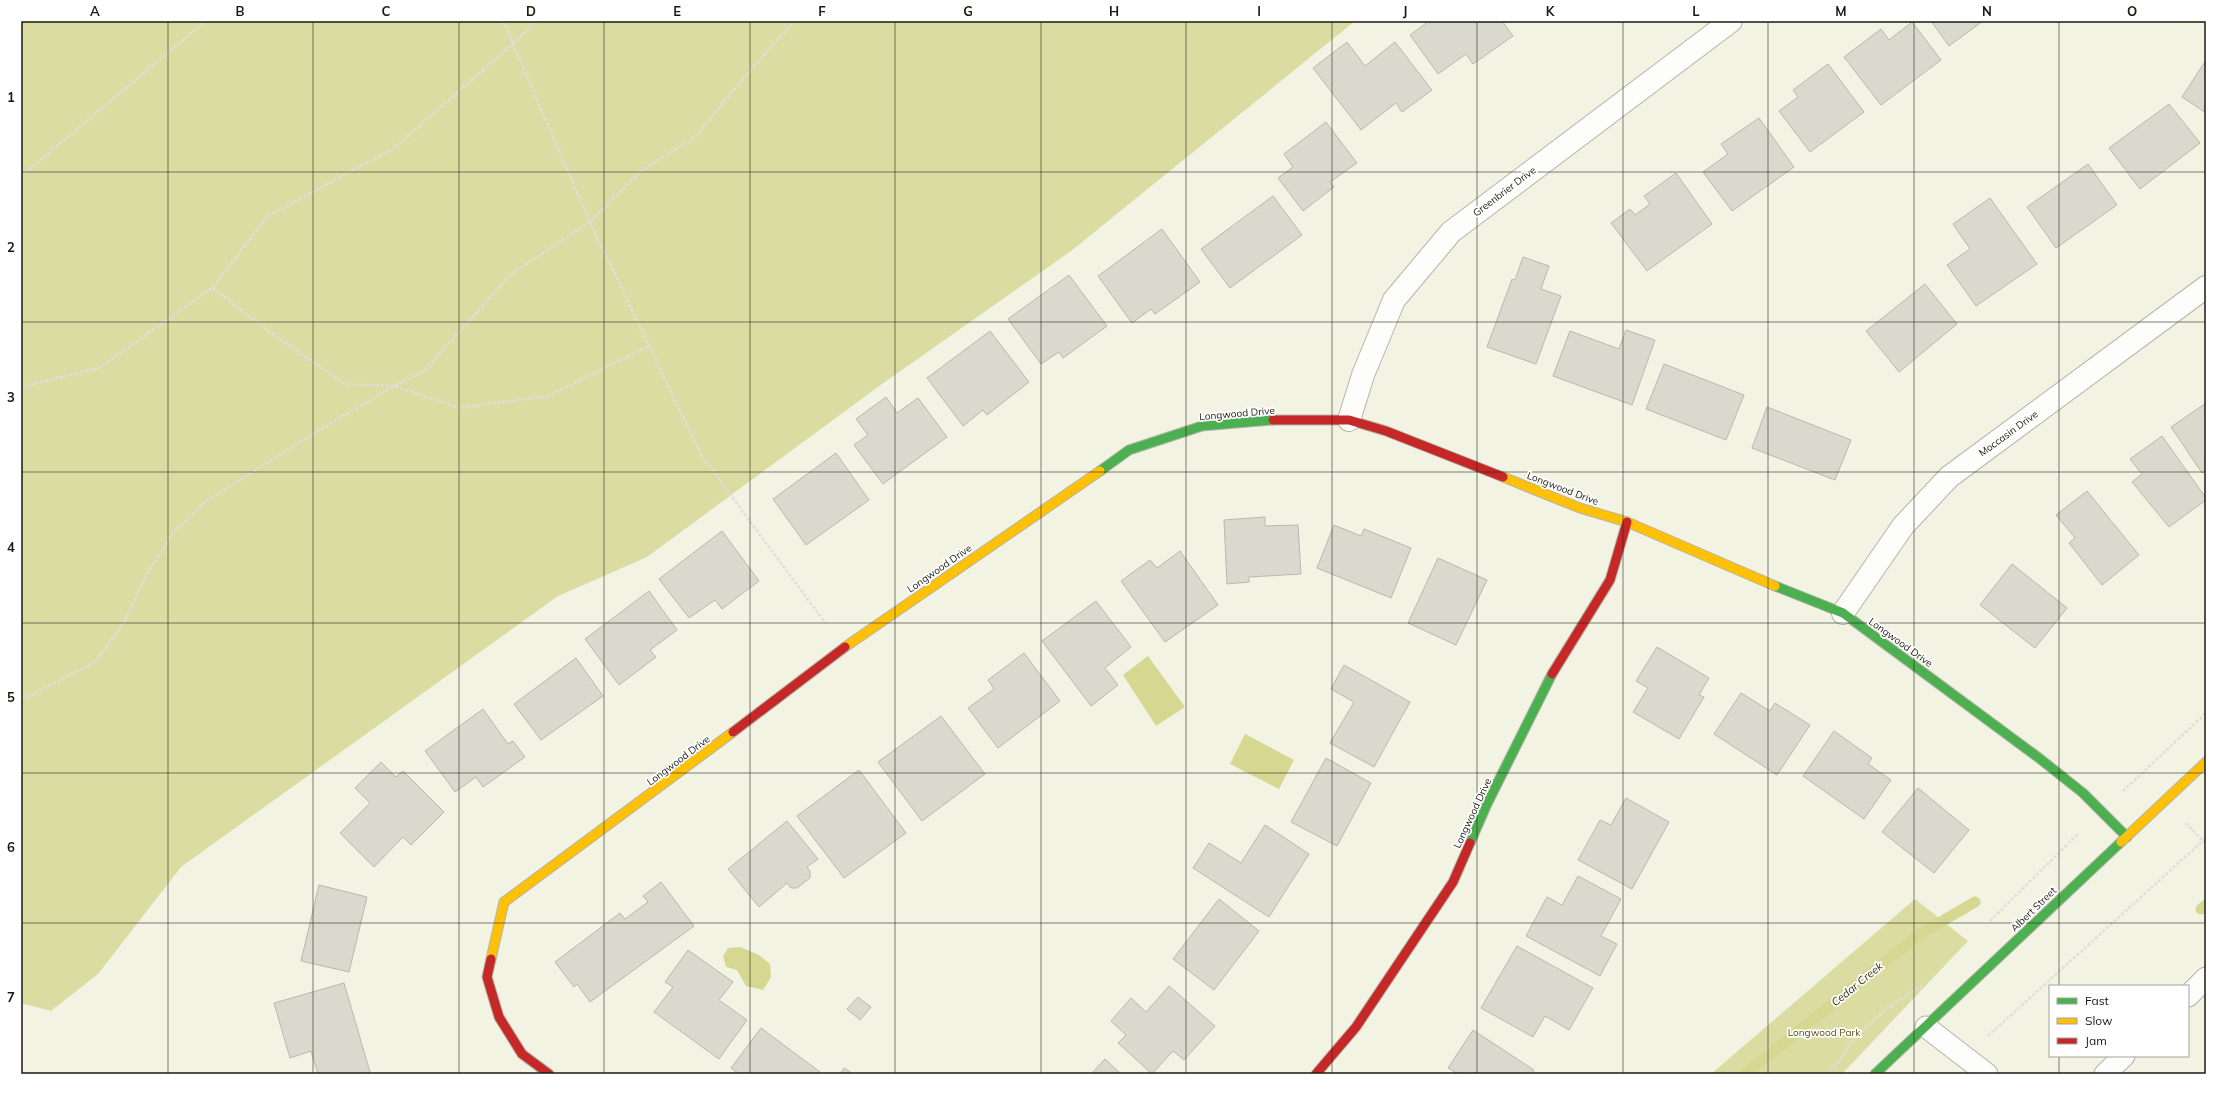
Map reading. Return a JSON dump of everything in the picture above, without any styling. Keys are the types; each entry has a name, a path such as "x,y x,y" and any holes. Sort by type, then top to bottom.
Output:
{"street":[{"name":"Greenbrier Drive","path":"1349,420 1363,374 1394,300 1451,232 1731,21"},
{"name":"Moccasin Drive","path":"1843,613 1903,526 1949,477 2206,287"},
{"name":"Longwood Drive","path":"549,1074 522,1054 498,1017 487,976 504,902 845,648 1129,450 1202,426 1277,420 1349,420 1386,431 1580,508 1626,522 1795,595 1843,613 2050,766 2083,793 2127,838"},
{"name":"Longwood Drive","path":"1316,1074 1356,1026 1453,882 1487,804 1554,671 1610,580 1626,522"},
{"name":"Albert Street","path":"1876,1074 2206,762"}],"lane":[{"path":"2189,995 2206,978"},
{"path":"1926,1027 1987,1074"},
{"path":"2105,1074 2123,1057"}],"path":[{"path":"21,176 206,21"},
{"path":"503,21 590,222 701,455 826,625 845,648"},
{"path":"21,387 99,368 212,288 268,216 392,149 513,44 536,21"},
{"path":"21,697 30,696 96,661 122,626 146,576 173,533 205,502 394,386 424,371 510,275 590,222 641,171 695,137 753,67 795,21"},
{"path":"212,288 282,341 346,384 394,386 459,408 549,396 649,346"},
{"path":"2129,786 2206,713"},
{"path":"2185,822 2206,844"},
{"path":"1987,923 2074,836"},
{"path":"1966,1057 2206,838"},
{"path":"1826,1074 1840,1061 1852,1040 1887,1008 1926,983"}],"green space":[{"path":"21,21 1355,21 1071,251 882,384 647,557 558,596 181,867 98,974 51,1011 21,1003"},
{"name":"Longwood Park","path":"1915,899 1968,941 1842,1074 1711,1074"}],"shaded area":[{"path":"1148,656 1185,707 1156,726 1123,675"},
{"path":"1245,734 1294,760 1279,789 1230,764"},
{"path":"740,947 759,955 770,964 771,977 763,990 746,986 737,970 726,967 723,956 728,948"}],"building":[{"path":"1429,21 1502,21 1513,36 1473,64 1466,54 1438,74 1410,35"},
{"path":"1931,21 1983,21 1949,46"},
{"path":"1912,22 1941,60 1881,105 1844,57 1881,29 1889,40"},
{"path":"1347,42 1365,66 1395,42 1432,90 1402,112 1396,103 1361,130 1313,68"},
{"path":"2206,60 2206,113 2182,97"},
{"path":"1828,64 1864,112 1810,152 1779,111 1798,97 1793,90"},
{"path":"2169,104 2200,143 2140,189 2109,148"},
{"path":"1759,118 1794,167 1732,211 1703,172 1728,154 1721,144"},
{"path":"1326,122 1357,163 1330,182 1334,187 1303,211 1278,178 1293,167 1284,154"},
{"path":"2088,164 2117,205 2056,248 2027,207"},
{"path":"1676,173 1712,224 1647,271 1611,223 1630,209 1635,215 1650,204 1644,196"},
{"path":"1273,196 1302,235 1230,288 1201,249"},
{"path":"1990,198 2037,264 1976,306 1947,265 1970,249 1953,224"},
{"path":"1162,229 1200,282 1155,314 1151,309 1132,323 1098,276"},
{"path":"1523,257 1549,266 1541,289 1561,296 1536,364 1487,347 1512,279 1515,280"},
{"path":"1069,275 1107,326 1063,358 1059,352 1041,364 1008,319"},
{"path":"1925,284 1957,324 1899,372 1866,331"},
{"path":"1626,330 1655,340 1632,405 1553,376 1570,331 1619,349"},
{"path":"990,331 1029,382 987,415 983,410 963,426 927,378"},
{"path":"1664,364 1744,395 1726,440 1646,409"},
{"path":"886,397 897,413 918,398 947,437 883,484 854,445 868,435 856,419"},
{"path":"2206,403 2206,470 2202,473 2171,427"},
{"path":"1767,407 1851,440 1835,480 1752,448"},
{"path":"2162,436 2206,498 2206,500 2169,527 2132,482 2142,474 2130,459"},
{"path":"836,453 869,500 806,545 773,499"},
{"path":"2087,491 2139,555 2102,585 2069,543 2075,538 2056,515"},
{"path":"1265,517 1265,526 1298,525 1301,574 1249,577 1249,582 1227,584 1224,520"},
{"path":"1334,525 1361,536 1364,529 1411,548 1391,598 1317,568"},
{"path":"722,531 759,581 722,609 715,600 689,618 659,579"},
{"path":"1180,551 1218,605 1165,642 1121,581 1150,560 1157,568"},
{"path":"1438,558 1487,580 1456,645 1408,623"},
{"path":"2012,564 2067,608 2035,648 1980,605"},
{"path":"649,591 677,630 650,650 656,657 619,685 585,639"},
{"path":"1096,601 1131,647 1105,668 1118,685 1091,706 1042,641"},
{"path":"1657,647 1709,678 1699,695 1704,697 1679,739 1633,712 1648,688 1636,681"},
{"path":"1024,653 1060,701 998,748 968,708 994,689 988,680"},
{"path":"576,658 603,696 541,740 514,704"},
{"path":"1344,665 1410,702 1374,767 1330,743 1354,702 1331,689"},
{"path":"1741,693 1770,711 1775,703 1810,725 1777,775 1714,734"},
{"path":"483,709 508,744 513,741 525,757 483,787 476,777 455,792 425,751"},
{"path":"941,716 985,774 922,821 878,762"},
{"path":"1834,731 1872,758 1868,764 1891,780 1864,819 1803,776"},
{"path":"1326,758 1371,783 1337,846 1291,822"},
{"path":"381,762 396,777 403,771 444,812 411,845 403,837 374,867 340,833 370,803 355,788"},
{"path":"859,770 906,833 844,878 797,816"},
{"path":"1918,788 1969,830 1934,873 1882,832"},
{"path":"1626,798 1669,822 1632,889 1578,860 1600,820 1611,825"},
{"path":"787,821 818,859 807,867 810,871 810,878 797,888 791,888 787,883 759,907 728,869"},
{"path":"1265,825 1309,854 1269,917 1193,868 1209,843 1241,863"},
{"path":"1578,876 1621,899 1601,936 1617,944 1600,976 1526,936 1547,897 1562,905"},
{"path":"661,882 694,926 590,1002 577,984 574,987 555,962 620,913 625,919 648,902 643,896"},
{"path":"319,885 367,897 349,972 301,961"},
{"path":"1219,899 1259,931 1214,990 1173,959"},
{"path":"1517,946 1593,988 1569,1030 1545,1016 1533,1037 1481,1008"},
{"path":"688,950 733,982 719,1000 747,1020 719,1059 654,1012 673,987 665,982"},
{"path":"344,983 370,1072 362,1074 318,1074 311,1051 290,1058 274,1003"},
{"path":"1169,986 1215,1026 1184,1060 1173,1051 1152,1074 1118,1043 1126,1035 1111,1021 1131,998 1146,1012"},
{"path":"858,997 871,1007 860,1020 847,1009"},
{"path":"761,1028 820,1072 818,1074 739,1074 731,1068"},
{"path":"1473,1030 1534,1070 1532,1074 1458,1074 1448,1068"},
{"path":"1105,1059 1121,1074 1091,1074"},
{"path":"844,1068 853,1074 840,1074"}],"waterway":[{"name":"Cedar Creek","path":"1745,1074 1920,934 1975,902"},
{"name":"Cedar Creek","path":"2201,909 2206,905"}],"traffic: fast":[{"path":"1100,471 1129,450 1202,426 1273,420"},
{"path":"1775,586 1843,613 2039,758 2083,793 2127,837"},
{"path":"1470,843 1487,804 1552,674"},
{"path":"1875,1074 2121,842"}],"traffic: slow":[{"path":"845,647 1100,471"},
{"path":"1503,477 1580,508 1627,522 1775,586"},
{"path":"491,959 504,902 733,732"},
{"path":"2121,842 2206,762"}],"traffic: jam":[{"path":"1273,420 1349,420 1386,431 1503,477"},
{"path":"1552,674 1610,580 1627,522"},
{"path":"733,732 845,647"},
{"path":"1316,1074 1356,1027 1453,882 1470,843"},
{"path":"491,959 487,977 499,1017 522,1054 549,1074"}]}
